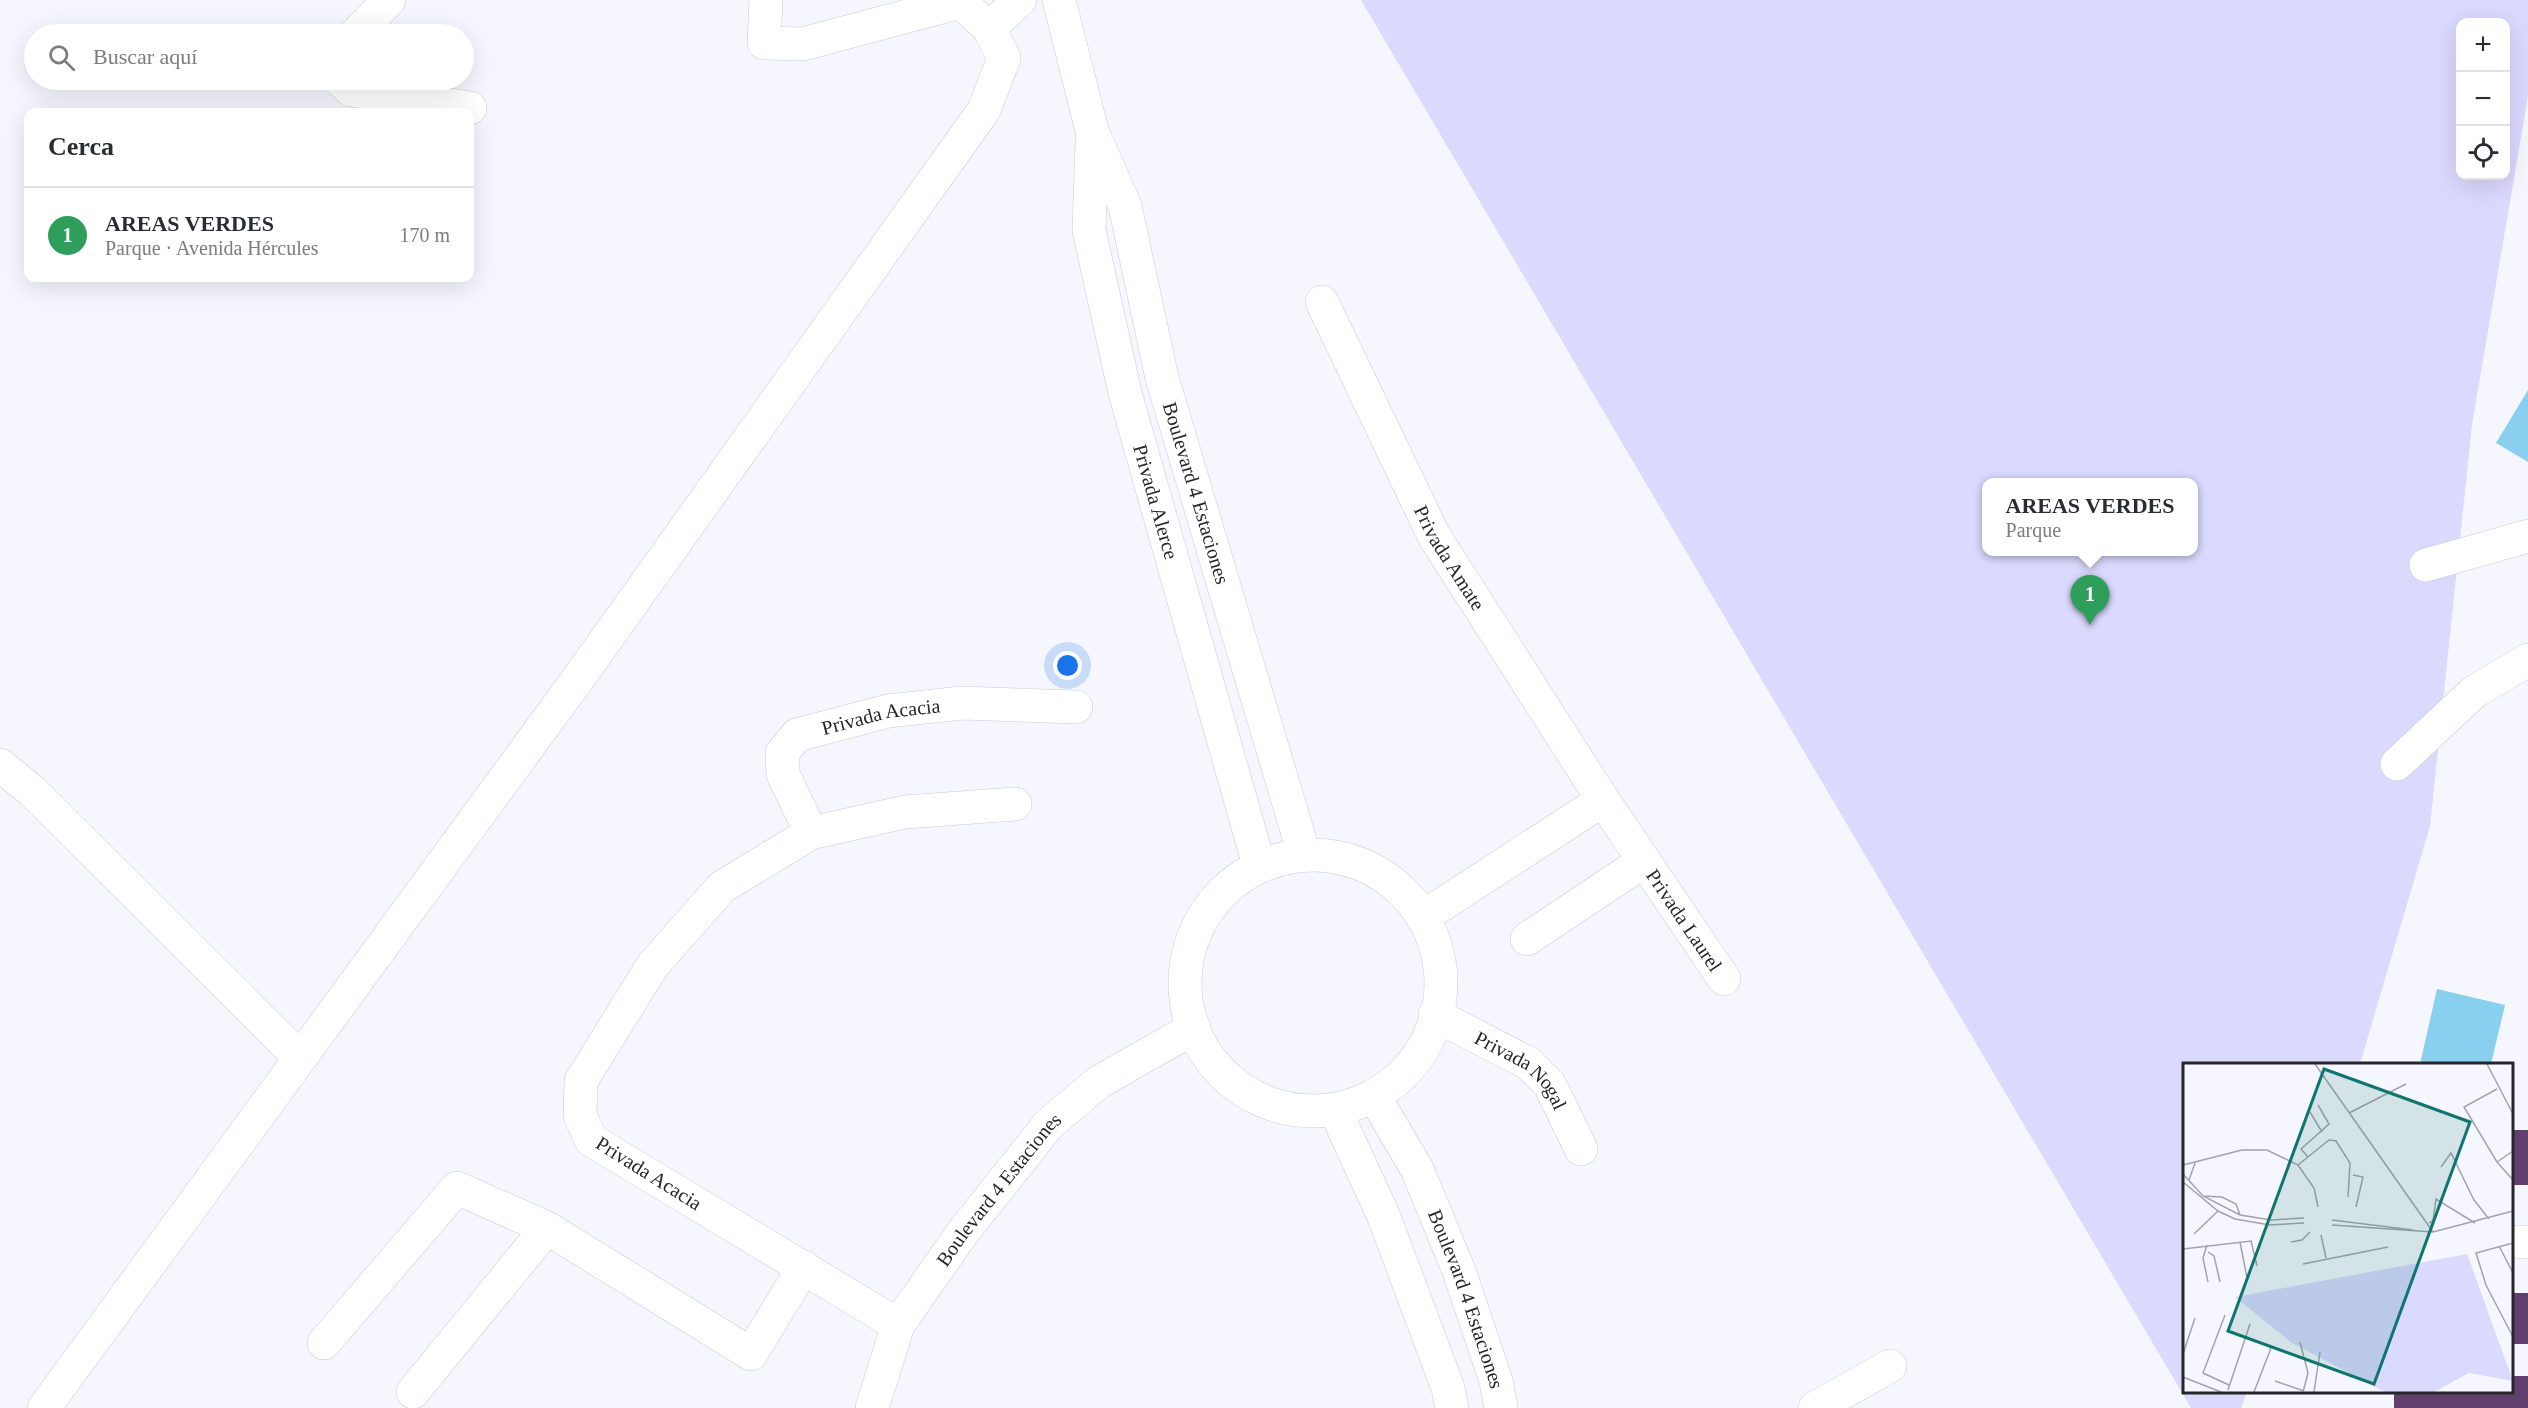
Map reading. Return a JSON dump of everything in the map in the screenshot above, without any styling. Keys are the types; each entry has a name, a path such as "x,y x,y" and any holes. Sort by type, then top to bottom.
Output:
{"street":[{"path":"366,24 389,0"},
{"path":"44,1408 580,676 984,110 1004,58 989,28 960,2 803,44 764,43 766,0"},
{"path":"989,28 1020,0"},
{"path":"1059,0 1092,131"},
{"path":"351,90 470,108"},
{"name":"Boulevard 4 Estaciones","path":"1092,131 1125,206 1162,378 1304,854"},
{"name":"Privada Alerce","path":"1092,131 1089,230 1125,393 1259,865"},
{"name":"Privada Amate","path":"1322,302 1434,536 1603,800"},
{"path":"2426,565 2528,536"},
{"path":"2397,764 2474,692 2528,660"},
{"name":"Privada Acacia","path":"811,833 783,774 782,753 797,735 888,711 962,703 1076,707"},
{"path":"0,765 32,791 300,1058"},
{"path":"1423,917 1603,800"},
{"name":"Privada Laurel","path":"1603,800 1724,979"},
{"name":"Privada Acacia","path":"898,1325 591,1140 580,1115 581,1081 653,965 722,886 811,833 904,812 1014,804"},
{"path":"1304,854 1350,859 1392,881 1423,917 1438,955 1440,996 1430,1036 1407,1071 1374,1096 1335,1110 1295,1110 1256,1099 1223,1075 1194,1028 1186,1003 1185,962 1199,922 1224,888 1259,865 1304,854"},
{"name":"Privada Laurel","path":"1527,939 1644,861"},
{"name":"Privada Nogal","path":"1435,1015 1528,1063 1550,1085 1581,1149"},
{"name":"Boulevard 4 Estaciones","path":"872,1408 898,1325 963,1232 1049,1124 1099,1082 1194,1028"},
{"name":"Boulevard 4 Estaciones","path":"1374,1096 1416,1169 1459,1271 1496,1382 1501,1408"},
{"path":"1335,1110 1384,1217 1448,1388 1452,1408"},
{"path":"324,1343 457,1188 547,1228 751,1354 804,1267"},
{"path":"413,1392 547,1228"},
{"path":"1815,1408 1890,1366"}],"shaded area":[{"path":"1361,0 2528,0 2528,96 2472,425 2430,826 2360,1063 2183,1063 2183,1393 2247,1393 2241,1408 2191,1408"},
{"path":"2528,390 2528,462 2496,443"},
{"path":"2437,989 2505,1005 2491,1063 2420,1063"}],"building":[{"path":"2513,1130 2528,1130 2528,1185 2513,1185"},
{"path":"2513,1293 2528,1293 2528,1344 2513,1344"},
{"path":"2513,1376 2528,1376 2528,1408 2394,1408 2394,1393 2513,1393"}],"place":[{"name":"AREAS VERDES","path":"2090,625"}]}
